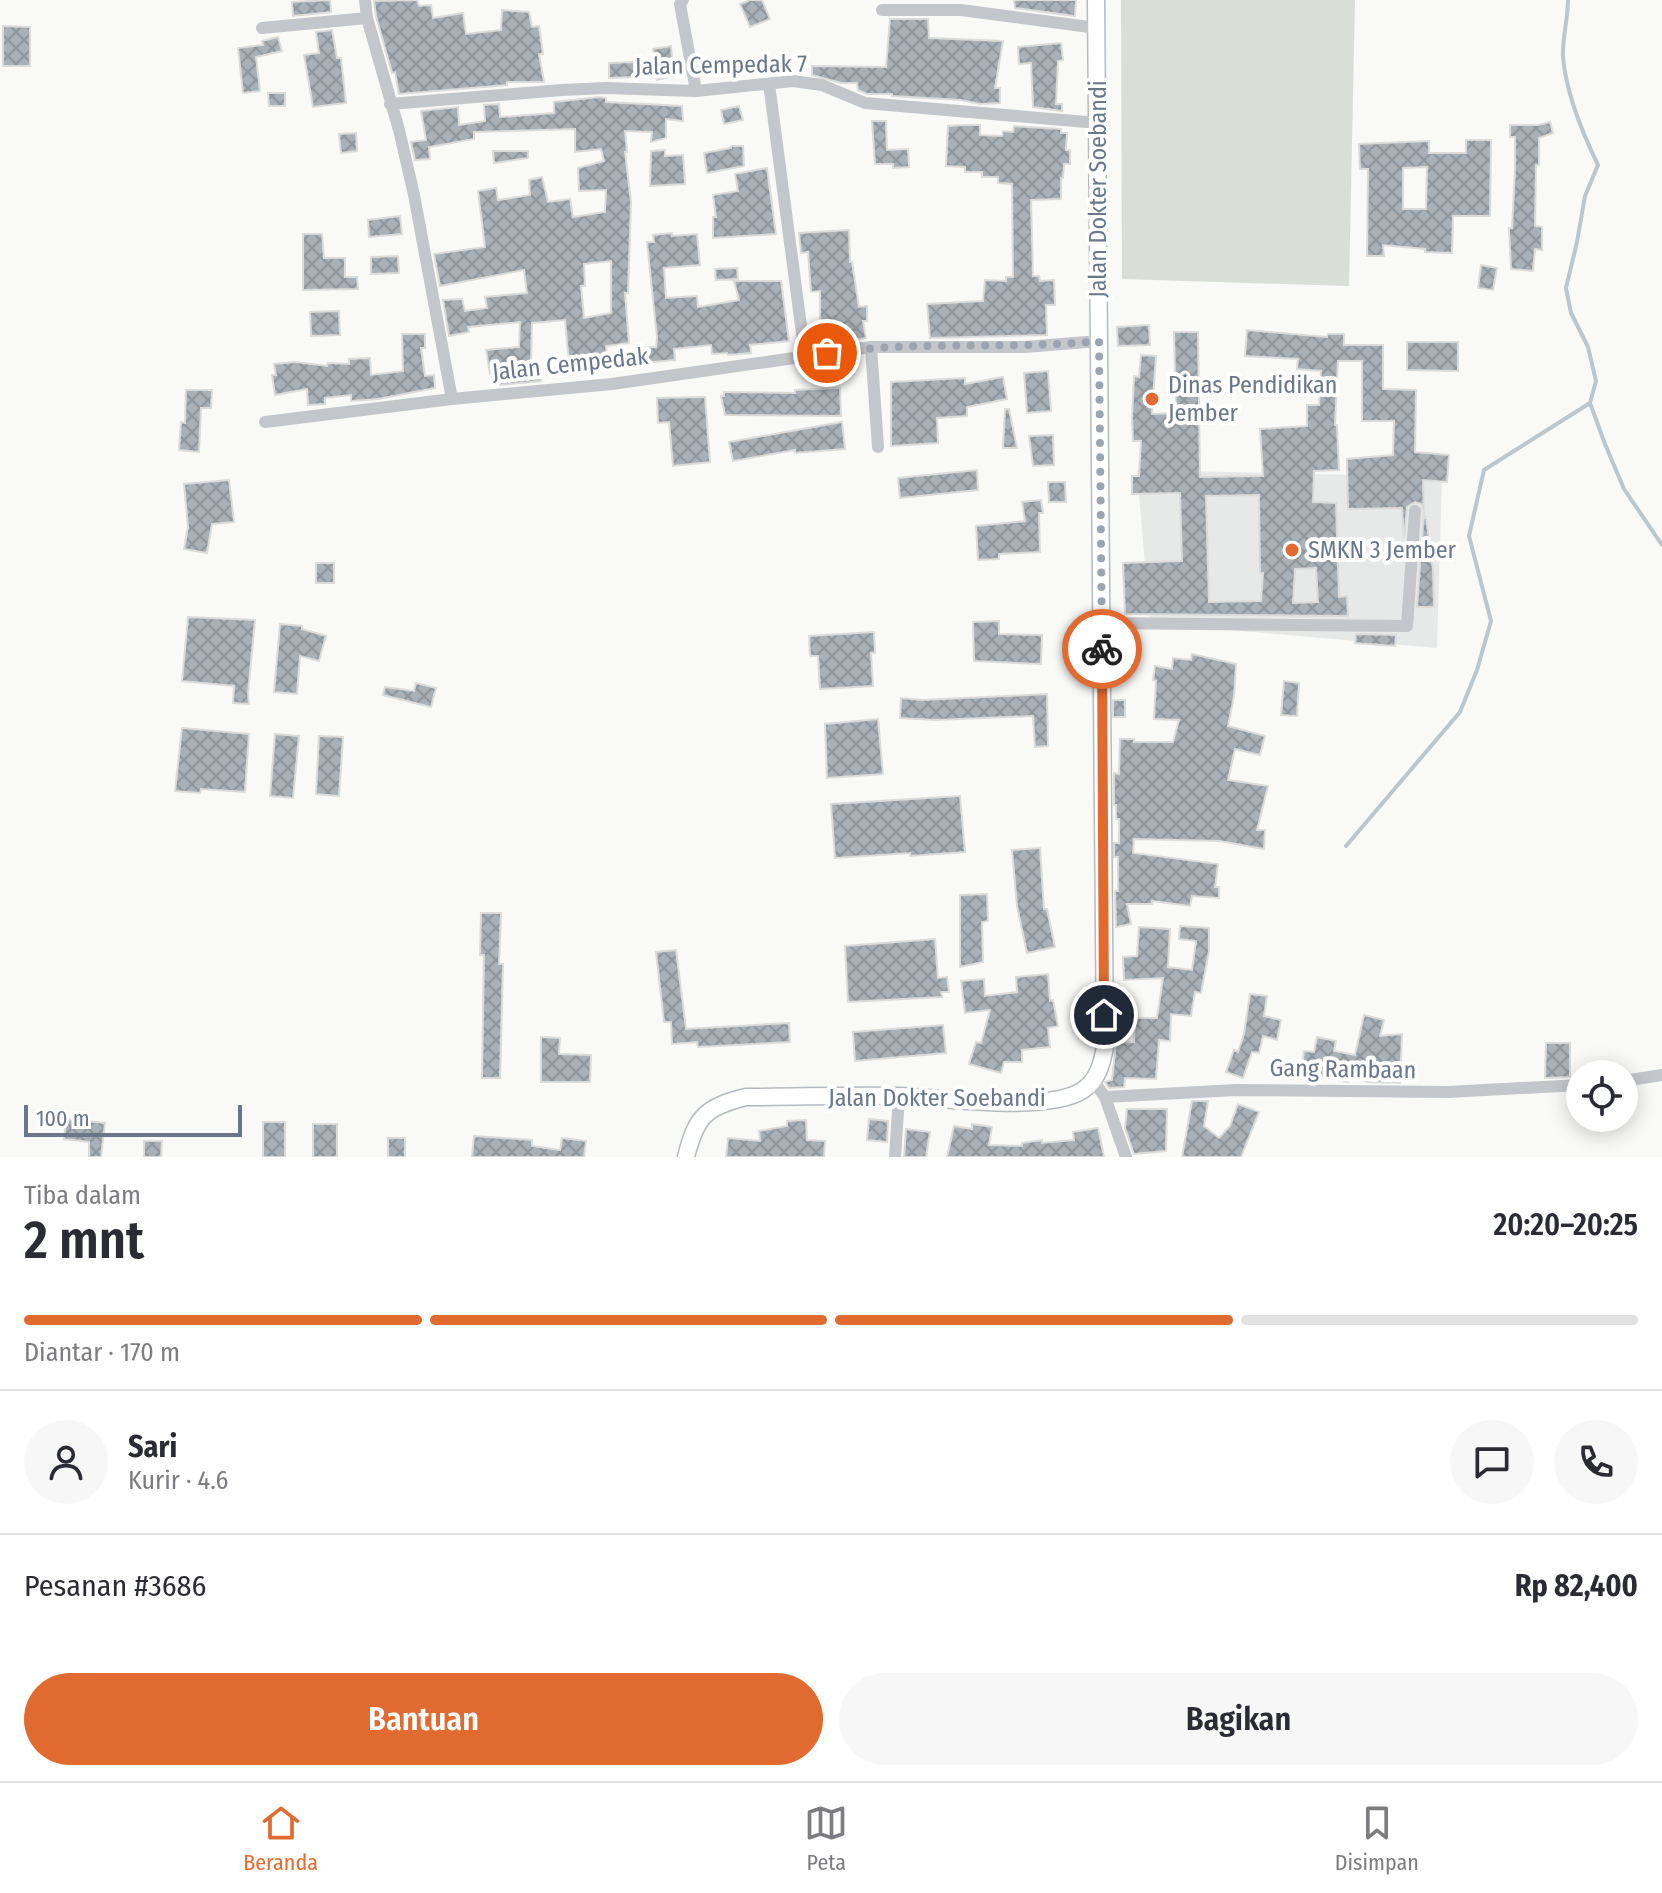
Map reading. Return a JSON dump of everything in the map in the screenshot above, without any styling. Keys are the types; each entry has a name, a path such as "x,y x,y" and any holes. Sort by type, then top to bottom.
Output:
{"main road":[{"name":"Jalan Dokter Soebandi","path":"686,1157 694,1128 702,1116 722,1103 746,1097 899,1096 1037,1101 1066,1098 1084,1090 1101,1065 1105,1047 1096,0"}],"street":[{"path":"365,0 367,18 414,195 452,399"},
{"path":"683,0 680,4 696,91"},
{"path":"882,10 961,10 1097,28"},
{"path":"262,28 367,18"},
{"name":"Jalan Cempedak 7","path":"390,104 606,88 696,91 793,81 822,85 865,103 1098,123"},
{"path":"769,84 805,356"},
{"name":"Jalan Cempedak","path":"265,422 452,399 612,384 871,347 1025,347 1099,341"},
{"path":"871,347 878,447"},
{"path":"1102,623 1407,626 1415,511"},
{"path":"1638,1079 1662,1075"},
{"path":"1093,1080 1105,1097 1126,1157"},
{"name":"Gang Rambaan","path":"1105,1097 1236,1090 1448,1092 1566,1086"},
{"path":"895,1157 899,1096"}],"shaded area":[{"path":"1121,0 1355,0 1349,286 1122,279"},
{"name":"SMKN 3 Jember","path":"1137,470 1442,477 1437,648 1150,623"}],"building":[{"path":"330,0 331,12 293,16 292,2"},
{"path":"417,0 419,6 431,5 433,18 463,13 466,34 501,30 502,10 529,12 532,27 539,26 543,54 539,54 544,82 507,82 507,85 399,94 374,1"},
{"path":"762,0 770,19 750,27 740,4"},
{"path":"1014,0 1076,0 1075,16 1015,8"},
{"path":"890,19 928,19 929,38 1003,41 995,88 1000,88 1000,103 867,94 858,90 857,83 841,83 812,75 812,66 886,67"},
{"path":"3,26 30,27 30,66 3,66"},
{"path":"332,30 337,58 341,58 346,103 313,107 304,55 319,53 316,32"},
{"path":"278,37 282,51 256,57 260,91 243,93 238,48 263,45 262,41"},
{"path":"1061,43 1063,60 1058,61 1056,104 1062,104 1062,111 1033,107 1031,63 1019,64 1018,47"},
{"path":"671,46 674,76 657,80 653,49"},
{"path":"634,62 635,77 609,78 609,63"},
{"path":"268,93 285,93 285,106 269,106"},
{"path":"600,97 606,98 606,102 682,106 683,121 666,119 666,138 651,142 652,132 625,131 631,202 628,293 625,293 629,343 606,346 609,369 570,374 565,320 532,323 531,362 538,361 541,381 500,385 499,373 490,374 486,350 519,347 520,322 468,327 469,332 449,336 443,300 462,299 465,311 487,308 485,297 527,293 524,270 440,286 434,254 485,247 478,191 496,188 498,200 530,195 529,180 542,177 548,202 570,199 573,217 605,212 606,190 579,191 578,168 604,161 601,149 575,152 575,129 474,132 474,139 429,147 430,159 415,160 411,142 426,140 421,111 458,107 459,125 485,121 484,105 499,104 500,117 554,113 554,102","holes":["611,261 611,313 584,318 581,286 585,286 584,264"]},
{"path":"739,106 743,120 724,124 721,110"},
{"path":"872,121 886,121 887,150 908,149 909,167 893,168 893,164 875,164"},
{"path":"1550,122 1553,133 1539,138 1539,165 1536,165 1535,226 1542,227 1542,250 1535,249 1533,271 1511,269 1509,228 1512,228 1515,137 1510,137 1510,125"},
{"path":"980,125 980,135 1002,136 1003,131 1013,132 1014,126 1061,129 1061,133 1067,133 1066,150 1070,150 1070,164 1064,164 1061,199 1031,200 1033,276 1039,276 1040,281 1054,280 1055,305 1046,305 1047,335 930,338 927,304 983,301 985,280 1006,281 1006,277 1013,277 1012,184 998,183 998,177 982,177 982,172 965,172 965,167 946,166 948,126"},
{"path":"356,133 357,151 341,153 339,134"},
{"path":"1466,140 1491,140 1490,216 1453,216 1452,253 1383,245 1384,256 1367,256 1368,169 1360,169 1359,144 1429,141 1429,153 1466,153","holes":["1427,167 1426,209 1403,209 1403,168"]},
{"path":"743,146 744,166 707,173 704,153"},
{"path":"665,150 665,156 683,155 685,184 650,186 651,151"},
{"path":"493,151 528,151 528,158 494,163"},
{"path":"767,168 776,234 713,238 713,217 716,217 713,195 738,191 735,174"},
{"path":"400,216 402,234 369,237 368,220"},
{"path":"849,230 850,262 859,307 867,306 867,321 863,321 866,338 820,345 820,291 811,292 808,252 801,253 799,233"},
{"path":"672,233 672,236 697,234 700,265 664,268 666,298 697,296 698,307 739,300 734,281 781,281 789,341 750,345 751,353 728,355 712,354 711,345 674,349 675,360 641,363 640,348 656,347 657,338 647,242 654,242 653,235"},
{"path":"303,234 322,234 324,258 345,258 345,277 357,277 358,289 303,290"},
{"path":"398,256 399,273 371,274 371,257"},
{"path":"1481,265 1497,268 1493,290 1478,288"},
{"path":"737,268 738,279 716,280 715,269"},
{"path":"339,311 340,335 311,336 310,312"},
{"path":"1149,325 1150,345 1118,346 1117,327"},
{"path":"1247,330 1327,337 1328,334 1344,334 1344,345 1383,345 1383,389 1416,390 1415,452 1449,455 1447,482 1423,480 1424,512 1421,504 1415,502 1407,507 1404,538 1402,508 1348,509 1347,459 1393,455 1394,421 1362,421 1362,361 1338,361 1335,425 1339,470 1314,471 1313,502 1336,503 1339,597 1347,596 1348,616 1125,614 1123,563 1182,561 1180,493 1132,494 1132,476 1139,476 1141,441 1133,441 1132,418 1134,376 1139,377 1141,355 1156,356 1152,414 1176,413 1174,332 1198,332 1200,477 1263,476 1260,429 1307,426 1307,405 1319,405 1321,371 1297,369 1298,359 1245,356","holes":["1259,495 1260,573 1263,573 1261,601 1209,602 1206,496","1316,568 1318,602 1293,603 1295,569"]},
{"path":"402,334 425,334 425,348 421,348 425,376 434,375 435,388 378,399 351,401 351,395 325,398 325,404 308,405 307,389 275,395 274,364 295,362 327,366 328,363 349,364 349,359 370,358 371,375 403,371"},
{"path":"1407,342 1458,342 1458,371 1407,370"},
{"path":"1048,371 1051,411 1027,413 1024,373"},
{"path":"1003,377 1007,399 967,407 967,416 937,418 938,443 891,446 891,382 965,378 965,384"},
{"path":"840,388 841,416 725,415 721,396 724,392 795,393 795,390"},
{"path":"186,390 212,390 211,408 201,408 199,452 179,450 181,422 185,423"},
{"path":"705,397 710,462 673,466 669,422 658,423 657,398"},
{"path":"1005,409 1009,409 1017,448 1003,448"},
{"path":"842,422 845,449 795,453 795,450 733,461 729,442"},
{"path":"1053,435 1054,465 1033,466 1029,436"},
{"path":"977,470 978,490 900,498 898,478"},
{"path":"229,480 234,522 212,524 207,553 184,549 188,527 184,484"},
{"path":"1048,482 1065,482 1066,502 1049,502"},
{"path":"1041,500 1040,552 999,554 999,559 978,560 976,526 1025,521 1022,502"},
{"path":"1424,514 1433,570 1434,607 1417,607"},
{"path":"316,563 334,563 334,583 316,583"},
{"path":"188,617 255,620 249,704 233,703 234,686 182,681"},
{"path":"999,621 999,634 1042,635 1041,664 974,661 973,622"},
{"path":"280,624 302,626 302,629 326,636 319,661 300,656 297,694 274,692"},
{"path":"874,632 875,653 871,653 873,686 820,689 818,656 810,656 809,636"},
{"path":"1356,634 1396,635 1395,646 1355,643"},
{"path":"1192,654 1236,664 1228,726 1265,736 1260,755 1235,749 1228,780 1268,786 1257,830 1265,830 1264,849 1220,841 1134,839 1133,853 1218,864 1215,887 1219,887 1219,898 1192,896 1190,906 1152,901 1152,904 1127,904 1131,924 1116,927 1118,857 1114,857 1114,843 1119,843 1119,819 1116,819 1114,805 1114,773 1119,774 1120,739 1173,742 1179,720 1154,719 1155,666 1172,669 1173,658 1191,660"},
{"path":"1284,681 1299,683 1297,716 1281,715"},
{"path":"416,683 436,688 431,707 383,695 385,687 414,691"},
{"path":"1047,694 1048,746 1035,747 1033,716 936,720 900,718 901,698 922,700"},
{"path":"1113,700 1125,700 1125,717 1113,717"},
{"path":"878,719 883,774 827,778 825,724"},
{"path":"182,728 249,734 245,792 175,791"},
{"path":"275,734 299,736 293,798 270,796"},
{"path":"319,736 343,737 339,796 316,794"},
{"path":"960,796 965,852 835,858 831,804"},
{"path":"1040,848 1044,909 1047,909 1055,947 1027,953 1017,906 1012,850"},
{"path":"987,894 988,921 982,922 983,962 960,967 960,895"},
{"path":"481,913 501,913 500,1078 482,1078 484,955 480,955"},
{"path":"1180,926 1209,928 1209,951 1201,993 1195,992 1191,1016 1171,1014 1170,1041 1159,1040 1156,1079 1125,1078 1124,1087 1109,1088 1105,1082 1112,1080 1116,1043 1134,1042 1135,1018 1157,1018 1163,978 1124,980 1123,957 1137,956 1139,927 1170,929 1168,967 1192,970 1196,941 1179,939"},
{"path":"935,939 938,978 947,977 949,992 941,992 942,997 848,1002 845,946"},
{"path":"676,950 686,1029 789,1023 790,1042 698,1047 697,1042 672,1044 671,1022 664,1022 656,952"},
{"path":"1048,974 1050,1001 1053,1000 1058,1026 1048,1028 1050,1047 1022,1050 1022,1062 1004,1062 1001,1073 969,1064 976,1042 981,1043 990,1010 965,1013 961,981 984,979 985,996 1017,992 1016,977"},
{"path":"1250,994 1267,996 1264,1016 1281,1020 1277,1040 1263,1036 1259,1053 1252,1052 1243,1078 1226,1072 1244,1034"},
{"path":"1364,1015 1384,1020 1380,1036 1402,1034 1400,1083 1368,1082 1349,1076 1348,1082 1301,1073 1304,1051 1314,1052 1317,1037 1336,1041 1334,1051 1355,1055"},
{"path":"943,1025 946,1053 855,1061 853,1032"},
{"path":"541,1037 560,1038 559,1054 591,1055 590,1082 541,1082"},
{"path":"1546,1043 1570,1043 1566,1077 1545,1078"},
{"path":"1192,1101 1208,1101 1204,1126 1219,1138 1230,1126 1238,1104 1259,1112 1241,1157 1182,1157"},
{"path":"1127,1109 1167,1109 1166,1151 1134,1154 1125,1128"},
{"path":"66,1119 105,1123 101,1157 89,1157 89,1142 64,1139"},
{"path":"869,1119 888,1121 887,1142 867,1140"},
{"path":"806,1120 807,1140 825,1141 824,1157 726,1157 728,1138 760,1141 759,1131 787,1126 787,1121"},
{"path":"263,1122 285,1122 285,1157 263,1157"},
{"path":"313,1124 337,1124 337,1157 313,1157"},
{"path":"972,1124 992,1127 989,1145 1022,1146 1022,1143 1042,1140 1042,1143 1074,1140 1073,1132 1098,1128 1104,1157 947,1157 954,1126 972,1129"},
{"path":"906,1129 930,1132 926,1157 904,1157"},
{"path":"474,1136 532,1140 532,1146 560,1150 562,1138 586,1141 584,1157 472,1157"},
{"path":"388,1138 405,1138 405,1157 388,1157"},
{"path":"144,1141 162,1141 161,1157 144,1157"}],"waterway":[{"path":"1568,0 1563,50 1567,85 1598,165 1585,196 1566,288 1571,313 1588,347 1596,381 1590,403 1605,444 1624,489 1662,545"},
{"path":"1346,846 1460,712 1477,670 1491,621 1469,536 1484,470 1590,403"}],"way so far":[{"path":"827,353 871,347 1025,347 1099,341 1102,649"}],"place":[{"name":"Dinas Pendidikan Jember","path":"1152,399"},
{"name":"SMKN 3 Jember","path":"1292,550"}],"route":[{"path":"1102,649 1104,1015"}]}
